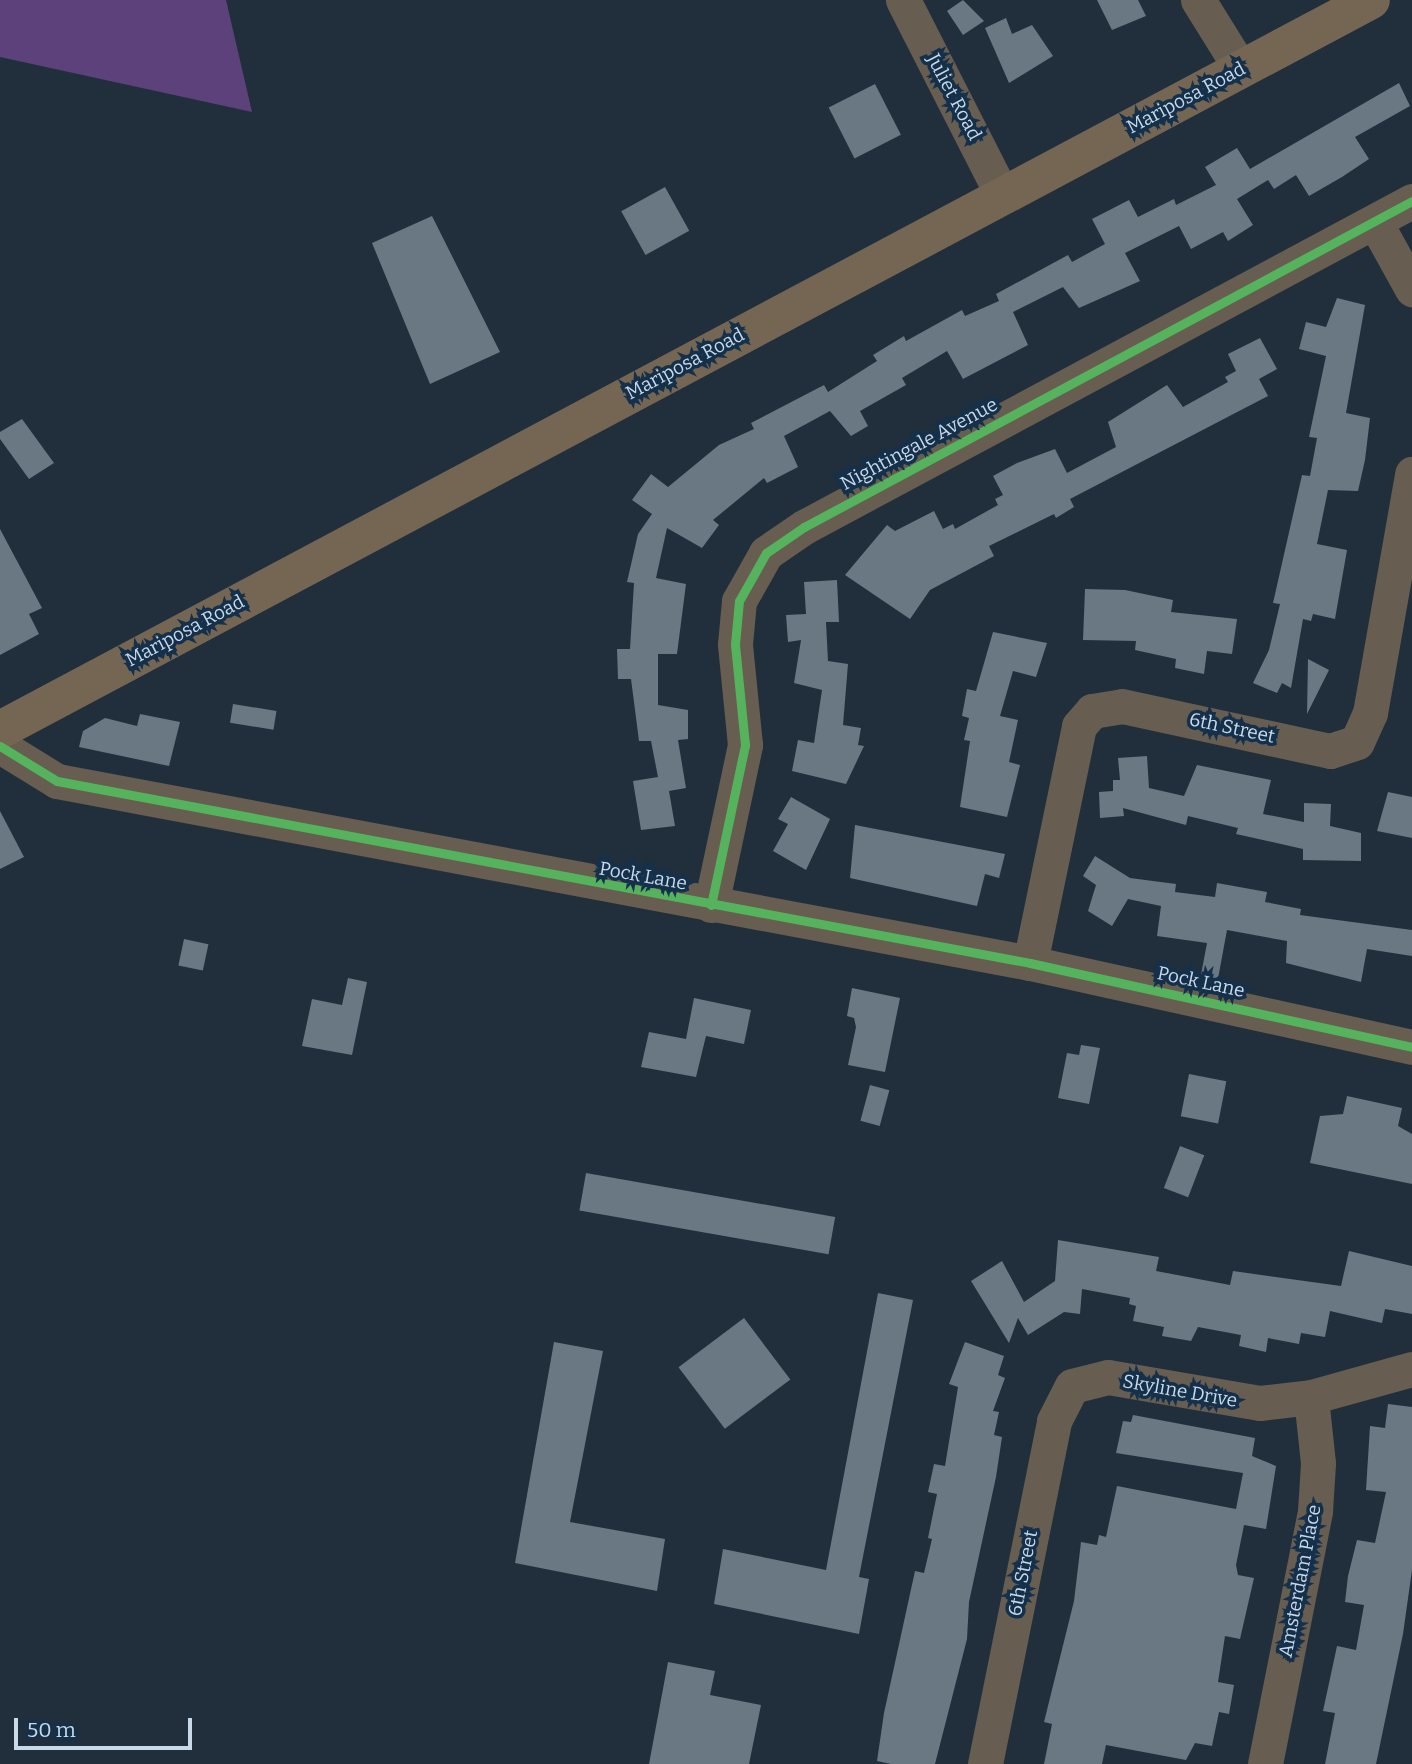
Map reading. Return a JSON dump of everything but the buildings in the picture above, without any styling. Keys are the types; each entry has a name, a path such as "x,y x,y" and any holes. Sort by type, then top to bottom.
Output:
{"main road":[{"name":"Mariposa Road","path":"0,730 1371,0"}],"street":[{"name":"Juliet Road","path":"903,0 1003,196"},
{"path":"1198,0 1241,69"},
{"name":"Nightingale Avenue","path":"711,905 745,745 735,644 739,601 766,553 839,508 1412,201"},
{"path":"1375,222 1412,289"},
{"name":"6th Street","path":"1030,963 1079,726 1092,711 1133,708 1330,751 1357,743 1370,713 1412,474"},
{"name":"Pock Lane","path":"0,746 57,781 1030,963 1412,1047"},
{"name":"Skyline Drive","path":"1072,1386 1108,1377 1221,1401 1260,1403 1311,1397 1412,1369"},
{"name":"6th Street","path":"985,1764 1054,1420 1072,1386"},
{"name":"Amsterdam Place","path":"1265,1764 1315,1511 1318,1463 1311,1397"}],"shaded area":[{"path":"0,0 226,0 252,112 0,57"}],"cycle path":[{"path":"711,905 745,745 735,644 739,601 766,553 804,527 1412,201"},
{"path":"0,746 57,781 1030,963 1412,1047"}]}
